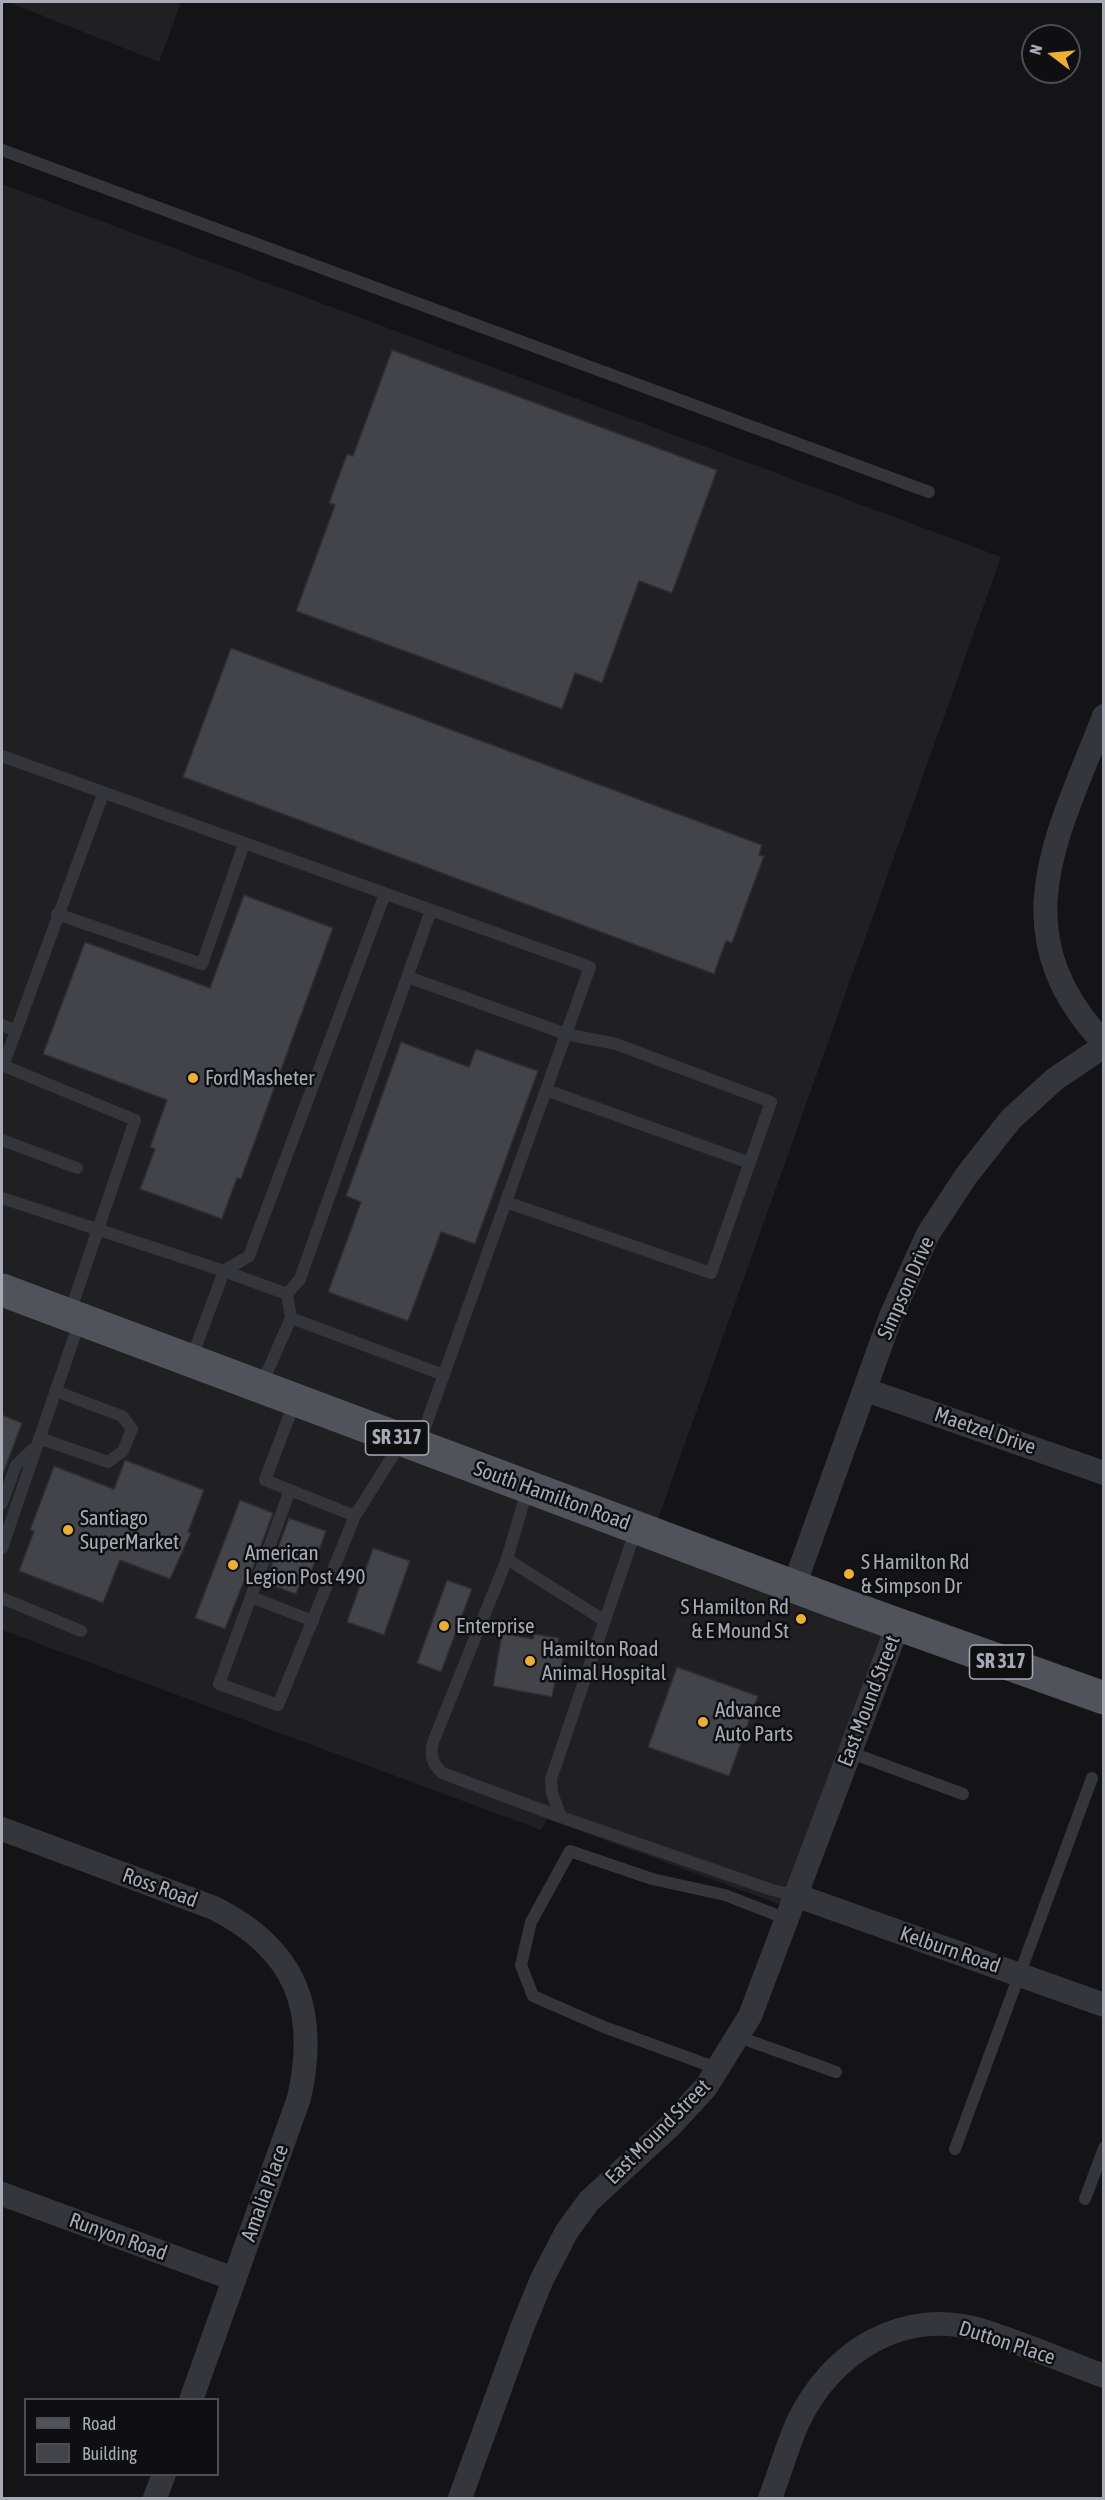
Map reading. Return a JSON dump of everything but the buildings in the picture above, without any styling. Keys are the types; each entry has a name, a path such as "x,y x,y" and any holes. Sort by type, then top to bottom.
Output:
{"main road":[{"name":"South Hamilton Road","path":"2,1293 74,1317 898,1625 1104,1698"}],"street":[{"path":"1104,716 1056,842 1047,872 1044,900 1048,940 1064,990 1084,1022 1104,1044"},
{"name":"Simpson Drive","path":"794,1586 891,1317 928,1234 966,1176 1011,1119 1055,1079 1104,1044"},
{"name":"Maetzel Drive","path":"866,1390 1104,1473"},
{"name":"East Mound Street","path":"459,2499 534,2298 567,2231 589,2201 669,2127 706,2087 739,2037 762,1986 898,1625"},
{"name":"Ross Road","path":"2,1829 214,1908 238,1920 261,1937 294,1982"},
{"name":"Kelburn Road","path":"795,1895 1104,2006"},
{"name":"Amalia Place","path":"192,2398 300,2098 306,2069 308,2039 294,1982"},
{"name":"Runyon Road","path":"2,2194 234,2279"},
{"name":"Dutton Place","path":"770,2499 798,2422 828,2373 874,2339 900,2328 917,2325 952,2325 979,2330 1104,2376"},
{"path":"155,2499 164,2476"}],"lane":[{"path":"2,150 929,492"},
{"path":"2,756 590,967 444,1375 411,1443 355,1516 278,1705 219,1684 290,1490"},
{"path":"2,1548 5,1525 38,1442 55,1391 98,1231 135,1120 2,1065 103,794"},
{"path":"57,914 202,964 244,844"},
{"path":"191,1361 224,1271 249,1256 385,894"},
{"path":"287,1294 300,1279 431,910"},
{"path":"408,976 566,1034 616,1044 771,1102 711,1273 506,1202"},
{"path":"2,1025 16,1031"},
{"path":"546,1090 750,1163"},
{"path":"2,1140 77,1168"},
{"path":"2,1198 287,1294"},
{"path":"261,1387 291,1318 287,1294"},
{"path":"291,1318 444,1375"},
{"path":"38,1442 108,1462 123,1451 132,1429 122,1416 55,1391"},
{"path":"295,1400 265,1480 355,1516"},
{"path":"2,1503 16,1465 38,1442"},
{"path":"528,1487 507,1559 433,1742 432,1760 442,1773 772,1890 795,1895"},
{"path":"561,1817 552,1793 551,1779 636,1527"},
{"path":"507,1559 605,1621"},
{"path":"251,1597 313,1621"},
{"path":"2,1598 81,1631"},
{"path":"849,1752 963,1794"},
{"path":"956,2149 1092,1778"},
{"path":"719,2069 604,2027 533,1996 521,1965 531,1922 570,1851 652,1879 725,1895 787,1918"},
{"path":"739,2037 836,2072"},
{"path":"1085,2199 1104,2148"}],"shaded area":[{"path":"8,2 181,2 159,62"},
{"path":"2,184 1001,557 653,1533 896,1625 790,1908 547,1819 541,1830 2,1630"}],"place":[{"name":"Ford Masheter","path":"193,1078"},
{"name":"Santiago SuperMarket","path":"68,1530"},
{"name":"American Legion Post 490","path":"233,1565"},
{"name":"S Hamilton Rd & Simpson Dr","path":"849,1574"},
{"name":"S Hamilton Rd & E Mound St","path":"801,1619"},
{"name":"Enterprise","path":"444,1626"},
{"name":"Hamilton Road Animal Hospital","path":"530,1661"},
{"name":"Advance Auto Parts","path":"703,1722"}]}
